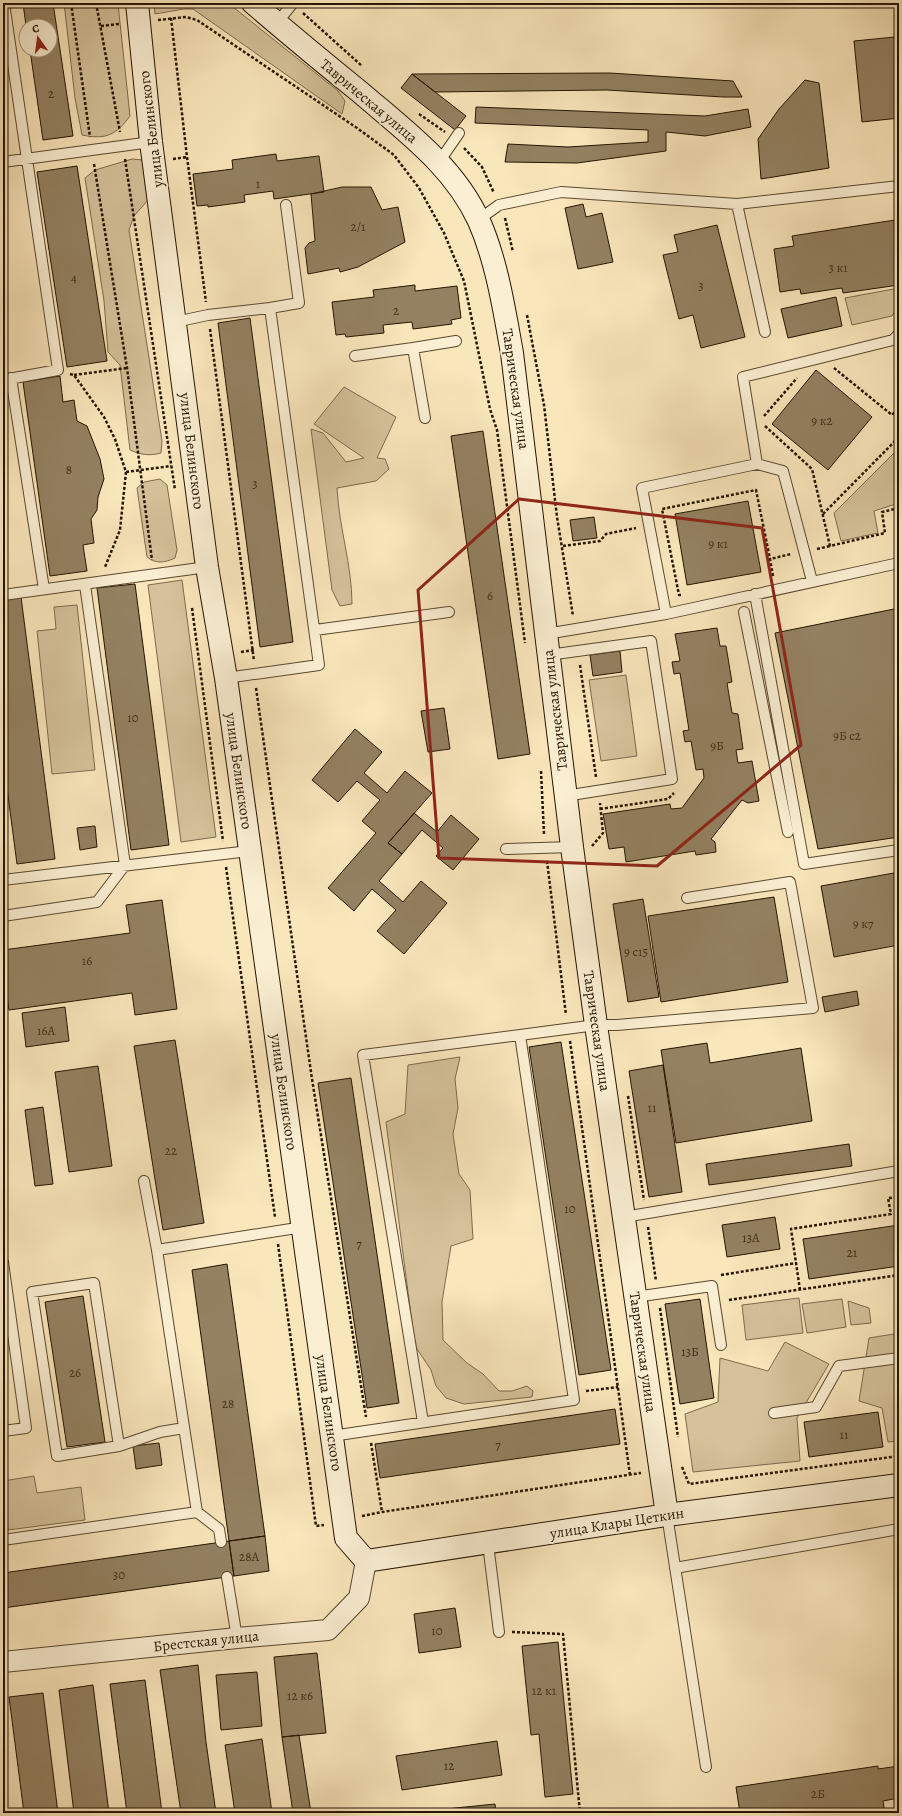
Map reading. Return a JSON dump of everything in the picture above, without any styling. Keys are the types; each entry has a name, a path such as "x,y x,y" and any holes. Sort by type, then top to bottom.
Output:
{"street":[{"name":"Таврическая улица","path":"252,3 410,134 439,162 469,203 478,220 490,251 512,353 565,796 596,1025 667,1515"},
{"name":"улица Белинского","path":"138,4 151,142 207,567 226,678 346,1538 366,1562"},
{"name":"улица Клары Цеткин","path":"366,1562 667,1515 899,1485"},
{"name":"Брестская улица","path":"3,1662 328,1630 358,1598 366,1562"}],"lane":[{"path":"4,3 58,370 7,379 44,589"},
{"path":"277,23 294,3"},
{"path":"439,162 459,133"},
{"path":"3,162 151,142"},
{"path":"478,220 500,205 561,192 737,204 899,186"},
{"path":"737,204 764,332"},
{"path":"175,322 208,315 299,303 286,205"},
{"path":"226,678 319,664 270,308"},
{"path":"757,464 743,377 893,340 899,334"},
{"path":"355,356 456,341"},
{"path":"413,348 425,418"},
{"path":"666,614 642,488 757,464 783,471 812,581"},
{"path":"547,644 666,614 899,563"},
{"path":"3,594 207,567"},
{"path":"3,916 97,902 125,865 85,584"},
{"path":"755,594 804,864 899,850"},
{"path":"315,630 449,612"},
{"path":"744,612 788,832"},
{"path":"547,644 651,641 672,779 565,796"},
{"path":"506,849 572,847"},
{"path":"3,879 250,851"},
{"path":"423,1422 363,1055 596,1025 617,1025 813,1008 790,882 687,898"},
{"path":"332,1436 574,1400 520,1035"},
{"path":"624,1217 899,1171"},
{"path":"144,1181 157,1250 198,1512 218,1529 221,1542"},
{"path":"157,1250 303,1227"},
{"path":"3,1262 26,1428 3,1431"},
{"path":"119,1446 94,1283 32,1292 57,1456 119,1446 160,1432 184,1428"},
{"path":"636,1297 712,1286 722,1345"},
{"path":"774,1413 816,1407 838,1366 899,1358"},
{"path":"3,1540 198,1512"},
{"path":"667,1515 706,1767"},
{"path":"675,1568 899,1529"},
{"path":"488,1544 499,1632"},
{"path":"227,1577 237,1638"}],"path":[{"path":"70,3 92,150 128,368 154,573"},
{"path":"96,3 126,165 131,164"},
{"path":"156,20 186,16 197,20 358,128 394,155 419,188 444,233 464,281 490,409 497,430 526,651"},
{"path":"171,18 186,157 254,650 254,674 312,1079 382,1512"},
{"path":"101,26 122,24"},
{"path":"176,159 186,157"},
{"path":"831,366 892,415 899,408"},
{"path":"58,370 74,375 128,368"},
{"path":"74,375 104,418 115,439 126,472 120,530 99,582"},
{"path":"798,377 760,421 812,469 830,546"},
{"path":"823,514 899,437"},
{"path":"126,472 171,466"},
{"path":"686,594 679,595 662,509 756,490 774,577 766,578"},
{"path":"770,559 885,533 882,512 899,508"},
{"path":"563,546 600,541 606,534 665,522"},
{"path":"366,1515 630,1475 568,1029 545,847 541,769"},
{"path":"800,1290 791,1229 891,1214 888,1198 899,1197"},
{"path":"718,1275 796,1263"},
{"path":"730,1300 899,1275"},
{"path":"682,1467 689,1484 899,1456"},
{"path":"316,1526 323,1525"},
{"path":"499,1632 563,1634 580,1813"}],"highlighted area":[{"path":"519,499 762,528 801,745 657,866 439,858 418,590"}],"shaded area":[{"path":"64,3 118,4 130,116 115,132 104,136 98,137 82,135 75,98"},
{"path":"154,3 228,3 338,91 345,101 342,114 193,9 155,14"},
{"path":"132,159 143,160 148,200 134,216 129,230 162,441 161,453 149,455 130,450 120,365 108,352 104,301 85,178 95,170"},
{"path":"899,288 899,305 892,316 852,325 845,298"},
{"path":"344,387 396,417 377,458 385,459 389,469 376,481 337,488 340,518 350,575 352,604 340,606 332,590 311,429 323,433 346,462 364,458 314,424"},
{"path":"899,448 899,503 874,511 878,533 841,541 834,513"},
{"path":"160,479 167,485 177,550 175,558 157,562 147,557 137,488 144,482"},
{"path":"182,580 216,837 181,842 148,585"},
{"path":"77,605 95,770 52,774 37,631 56,629 54,607"},
{"path":"626,675 637,756 601,761 589,680"},
{"path":"460,1057 455,1079 458,1108 453,1134 459,1174 470,1190 473,1239 451,1246 442,1302 443,1340 467,1363 483,1374 499,1391 512,1391 527,1386 533,1391 532,1397 464,1404 446,1398 436,1386 431,1370 415,1346 386,1122 405,1114 408,1065"},
{"path":"799,1298 803,1333 746,1340 742,1305"},
{"path":"842,1299 846,1327 807,1333 802,1304"},
{"path":"848,1301 869,1308 871,1323 851,1325"},
{"path":"894,1334 899,1366 899,1441 888,1442 882,1408 859,1401 869,1338"},
{"path":"785,1342 829,1364 797,1418 800,1461 693,1472 685,1414 718,1402 720,1358 768,1371"},
{"path":"34,1476 37,1493 81,1487 85,1520 8,1530 3,1481"}],"building":[{"path":"23,3 53,3 55,18 25,18"},
{"path":"58,36 73,136 43,140 31,58 58,58"},
{"path":"895,37 899,79 899,118 862,122 854,41"},
{"path":"610,73 733,81 742,97 607,90 435,92 412,74"},
{"path":"412,74 466,116 455,130 401,88"},
{"path":"805,80 819,83 829,168 761,179 758,139 779,109"},
{"path":"476,107 705,116 748,109 751,127 705,136 666,132 666,151 577,163 505,162 508,144 568,147 648,142 648,130 475,123"},
{"path":"276,154 277,161 319,156 324,192 274,199 273,191 244,195 245,202 208,207 208,205 197,206 193,174 233,169 232,160"},
{"path":"77,166 107,361 67,367 37,172"},
{"path":"342,187 371,187 382,210 398,207 405,242 358,267 340,272 339,268 308,274 305,248 309,243 315,241 311,194"},
{"path":"583,204 586,217 602,213 613,262 578,269 565,208"},
{"path":"895,220 897,231 899,230 899,285 843,293 842,288 801,294 800,289 780,292 774,249 794,246 792,236"},
{"path":"717,225 745,337 701,348 693,315 679,319 663,255 678,252 674,235"},
{"path":"415,285 415,291 457,286 461,318 451,320 452,324 413,329 412,322 383,325 384,333 346,337 345,334 336,335 332,302 374,297 373,290"},
{"path":"836,297 842,326 788,338 781,309"},
{"path":"250,318 293,642 260,647 218,323"},
{"path":"816,370 872,417 828,470 772,424"},
{"path":"60,376 63,402 74,400 77,421 87,426 100,459 104,479 98,497 97,510 91,519 94,543 83,545 87,571 50,576 23,382"},
{"path":"483,431 530,754 498,759 451,436"},
{"path":"748,501 761,572 687,585 675,514"},
{"path":"594,517 597,538 573,541 570,520"},
{"path":"135,584 169,845 131,850 97,588"},
{"path":"21,597 55,859 17,864 3,758 3,599"},
{"path":"899,608 899,837 818,849 775,633"},
{"path":"717,628 720,646 726,646 732,682 727,683 732,713 738,714 743,749 736,750 738,763 752,761 759,801 748,803 742,800 711,839 715,842 716,852 696,855 695,851 626,862 624,847 609,849 603,814 670,804 671,809 682,808 704,778 703,769 696,770 691,741 685,742 683,731 689,730 680,673 674,674 672,662 680,661 675,634"},
{"path":"620,651 622,672 593,676 590,655"},
{"path":"444,708 450,749 428,752 421,711"},
{"path":"355,729 382,752 364,773 387,793 405,771 432,793 388,843 402,854 379,881 403,902 421,881 447,903 404,954 377,931 396,910 372,889 354,911 328,888 376,833 362,821 380,800 357,781 338,802 312,780"},
{"path":"414,813 437,832 451,815 479,839 453,870 436,856 443,848 422,830 402,854 388,843"},
{"path":"95,826 97,847 80,850 77,828"},
{"path":"894,873 899,902 899,945 834,957 821,886"},
{"path":"774,897 788,982 661,1002 648,916"},
{"path":"643,899 659,997 628,1002 613,904"},
{"path":"162,900 177,1009 135,1015 132,993 9,1010 3,969 3,950 130,933 126,905"},
{"path":"857,991 859,1005 825,1012 822,997"},
{"path":"65,1007 69,1041 26,1047 22,1013"},
{"path":"175,1040 204,1223 163,1230 134,1046"},
{"path":"561,1042 611,1370 579,1375 529,1047"},
{"path":"707,1043 710,1063 801,1048 812,1121 676,1143 661,1050"},
{"path":"663,1065 682,1192 649,1197 629,1071"},
{"path":"98,1066 112,1166 69,1172 55,1072"},
{"path":"351,1078 399,1403 367,1408 318,1083"},
{"path":"43,1107 53,1184 35,1186 25,1110"},
{"path":"849,1144 852,1166 709,1185 706,1164"},
{"path":"775,1217 780,1249 727,1257 722,1225"},
{"path":"899,1225 899,1266 809,1279 803,1239"},
{"path":"227,1264 265,1536 229,1541 192,1270"},
{"path":"83,1296 105,1442 67,1447 45,1302"},
{"path":"700,1299 714,1398 680,1404 665,1304"},
{"path":"615,1409 620,1444 380,1478 375,1444"},
{"path":"878,1412 883,1447 809,1457 804,1422"},
{"path":"159,1443 162,1465 136,1469 133,1446"},
{"path":"265,1536 269,1571 234,1576 229,1541"},
{"path":"229,1541 234,1576 3,1608 3,1573"},
{"path":"455,1608 461,1647 419,1653 414,1614"},
{"path":"558,1642 573,1794 545,1797 539,1734 531,1735 522,1646"},
{"path":"317,1653 326,1733 282,1737 274,1657"},
{"path":"198,1665 206,1742 216,1813 181,1813 160,1670"},
{"path":"257,1672 262,1726 221,1730 216,1675"},
{"path":"145,1680 162,1813 127,1813 110,1684"},
{"path":"93,1685 109,1813 74,1813 59,1690"},
{"path":"43,1693 58,1813 24,1813 9,1697"},
{"path":"299,1735 311,1813 293,1813 282,1737"},
{"path":"262,1739 272,1813 235,1813 225,1745"},
{"path":"497,1741 502,1775 402,1790 396,1756"},
{"path":"878,1766 878,1769 899,1766 899,1798 883,1801 885,1813 740,1813 736,1787"},
{"path":"3,1789 7,1813 3,1813"},
{"path":"495,1804 496,1813 406,1813"}]}
